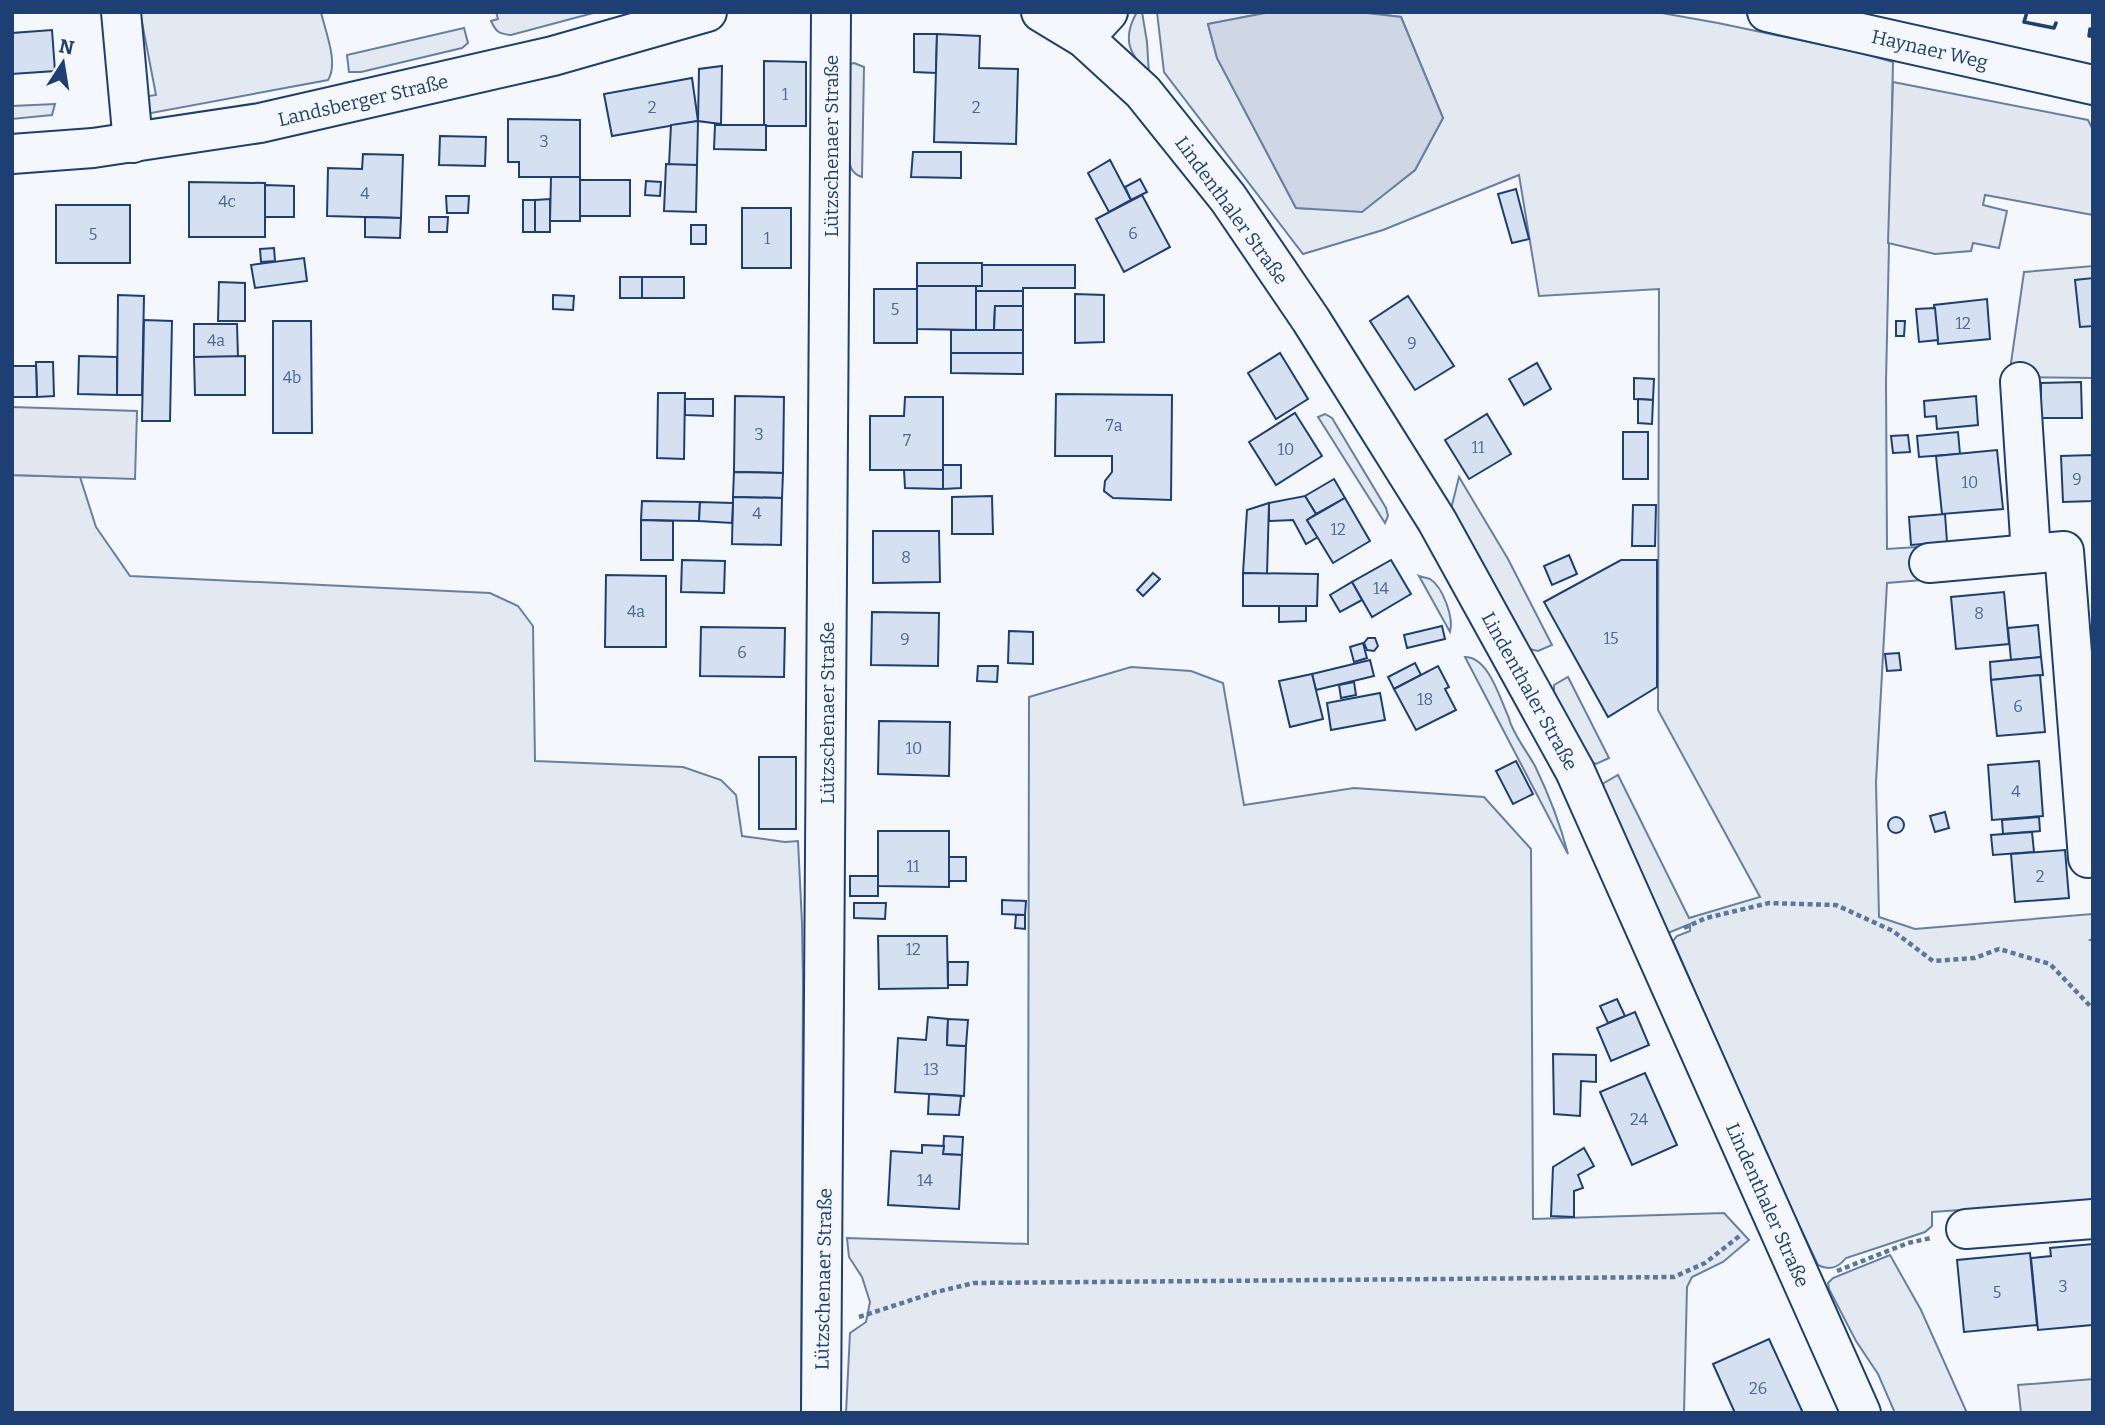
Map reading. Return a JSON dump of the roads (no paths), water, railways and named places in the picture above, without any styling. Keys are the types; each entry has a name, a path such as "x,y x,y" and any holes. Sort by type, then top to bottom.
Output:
{"street":[{"path":"121,12 133,143"},
{"name":"Landsberger Straße","path":"12,154 133,143 274,120 553,56 707,12"},
{"name":"Lützschenaer Straße","path":"821,1413 831,12"},
{"path":"1041,12 1096,25"},
{"name":"Haynaer Weg","path":"1767,12 2093,85"},
{"name":"Lindenthaler Straße","path":"1096,25 1143,92 1228,198 1318,332 1437,521 1575,771 1861,1413"},
{"path":"2020,382 2062,551 2088,858"},
{"path":"1929,563 2062,551"},
{"path":"1966,1229 2093,1219"}]}
